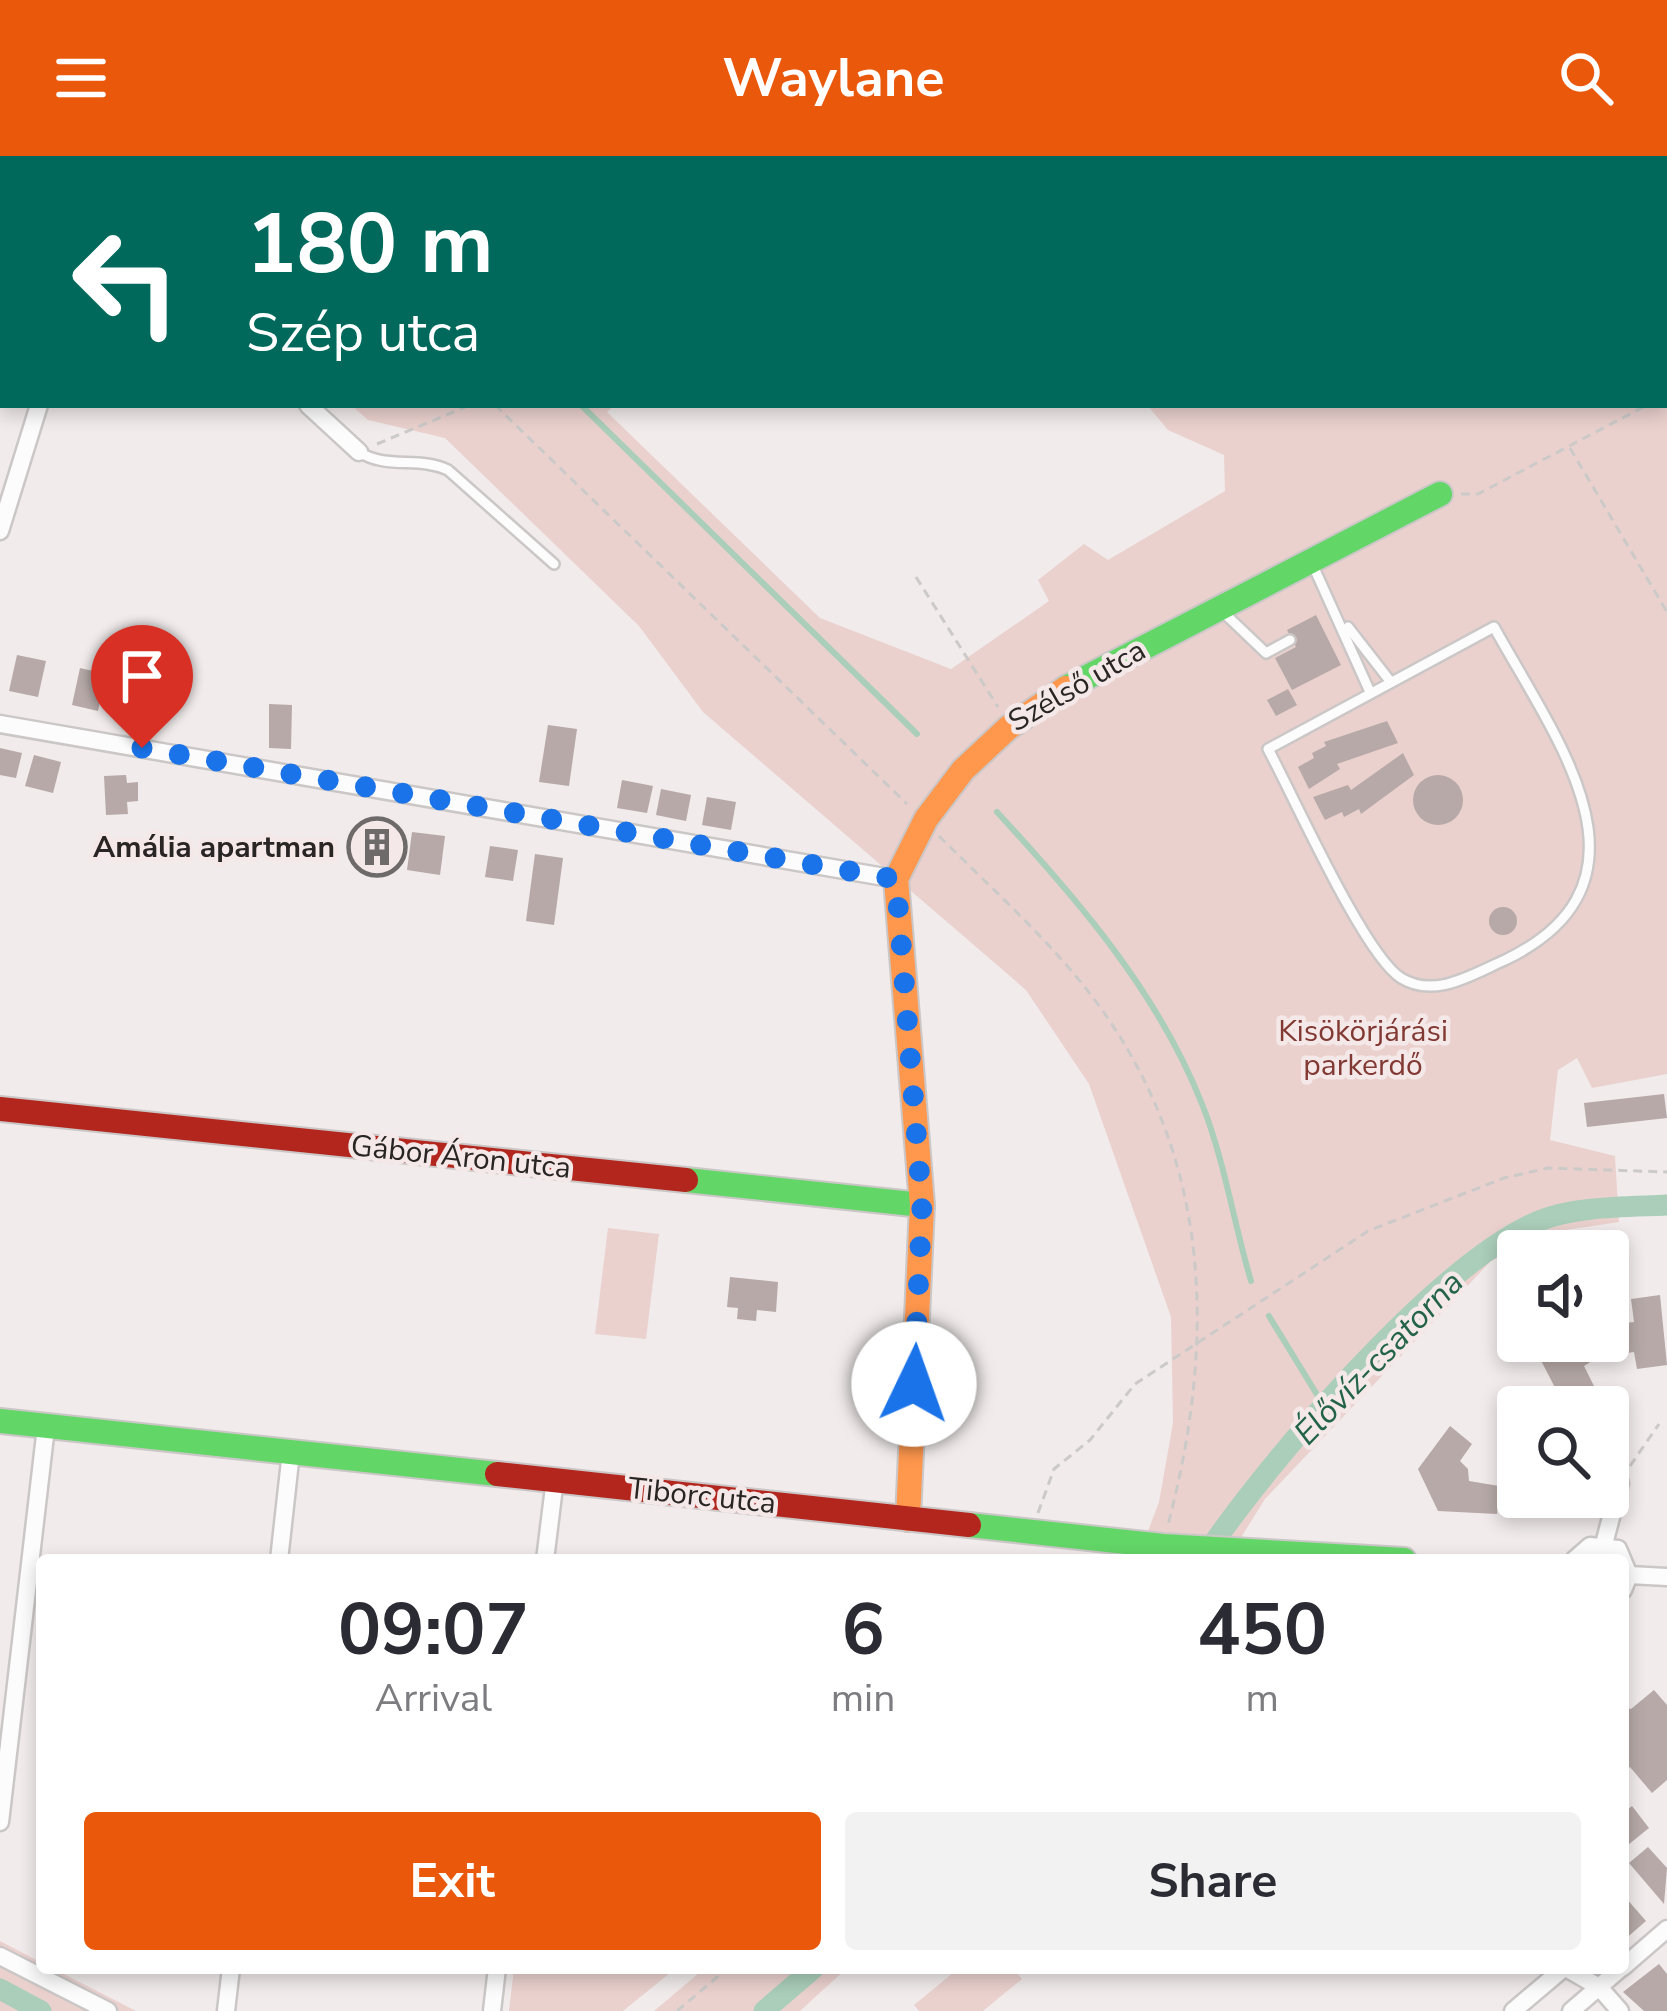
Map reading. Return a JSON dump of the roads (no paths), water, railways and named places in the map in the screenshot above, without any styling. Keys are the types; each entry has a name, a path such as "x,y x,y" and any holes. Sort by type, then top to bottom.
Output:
{"street":[{"path":"0,531 38,408"},
{"path":"311,408 359,452"},
{"name":"Szélső utca","path":"908,1519 922,1205 896,879 923,819 951,778 1008,724 1440,494"},
{"path":"0,724 896,879"},
{"name":"Gábor Áron utca","path":"0,1108 922,1205"},
{"name":"Tiborc utca","path":"0,1421 1172,1547 1299,1554"},
{"path":"0,1822 46,1427"},
{"path":"280,1554 292,1452"},
{"path":"546,1554 555,1479"},
{"path":"1604,1544 1611,1518"},
{"path":"1581,1554 1590,1546 1604,1544 1618,1554"},
{"path":"1629,1583 1667,1577"},
{"path":"1629,1961 1667,1929"},
{"path":"0,1956 108,2011"},
{"path":"226,2011 230,1974"},
{"path":"492,2011 496,1974"},
{"path":"1513,2011 1557,1974"},
{"path":"1575,1974 1599,1987 1620,2011"},
{"path":"1571,2011 1614,1974"}],"lane":[{"path":"359,452 376,462 431,462 448,470 554,564"},
{"path":"1311,561 1341,618 1370,692"},
{"path":"1219,608 1266,653 1289,640"},
{"path":"1341,618 1390,681"},
{"path":"1494,627 1577,777 1600,844 1592,885 1564,926 1546,942 1438,987 1401,978 1375,948 1268,749 1390,681 1494,627"}],"waterway":[{"path":"584,408 917,734"},
{"path":"997,812 1085,913 1163,1023 1210,1125 1251,1281"},
{"path":"1206,1554 1309,1423 1452,1278 1498,1244 1553,1216 1667,1205"},
{"path":"1269,1316 1324,1406"},
{"name":"Élővíz-csatorna","path":"764,2011 807,1974"},
{"name":"Élővíz-csatorna","path":"0,1989 41,2011"}],"place":[{"name":"Amália apartman","path":"377,847"}],"park label":[{"name":"Kisökörjárási parkerdő","path":"1363,1048"}]}
